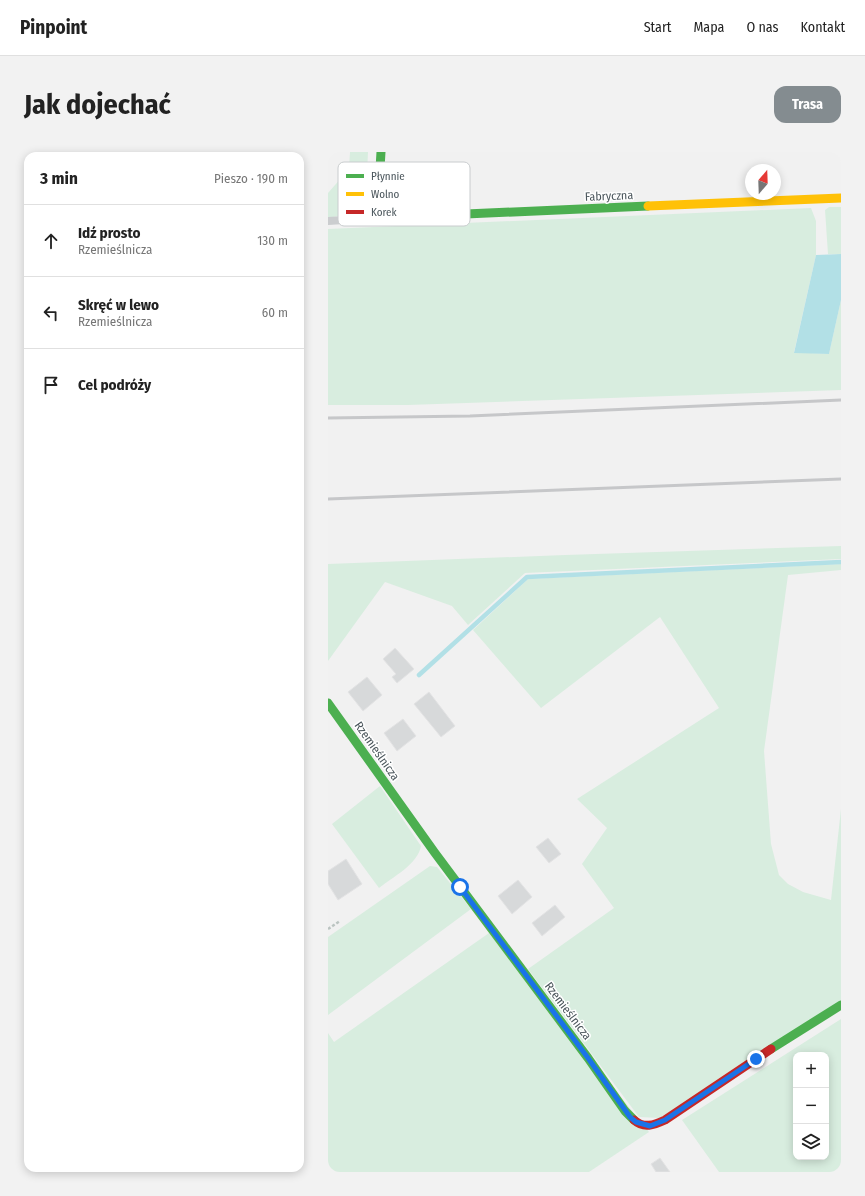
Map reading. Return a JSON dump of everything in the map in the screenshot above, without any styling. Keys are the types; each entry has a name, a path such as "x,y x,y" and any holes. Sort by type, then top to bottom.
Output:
{"street":[{"path":"380,152 380,162"},
{"name":"Fabryczna","path":"470,214 841,198"},
{"name":"Rzemieślnicza","path":"330,705 442,862 588,1058 625,1111 636,1122 650,1126 665,1120 756,1059 841,1005"}],"lane":[{"path":"328,221 338,220"}],"path":[{"path":"328,929 340,921"}],"green space":[{"path":"350,152 368,152 368,162 349,162"},
{"path":"338,182 338,216 328,218 328,193"},
{"path":"829,207 841,207 841,254 828,254 825,210"},
{"path":"811,208 816,221 816,255 794,352 829,354 841,300 841,390 408,405 328,405 328,229 397,226 470,226 470,223"},
{"path":"841,546 841,559 525,573 468,625 452,606 385,582 328,661 328,564"},
{"path":"841,564 841,570 788,575 764,751 771,844 779,875 788,884 803,892 831,900 841,809 841,1004 660,1118 639,1117 528,969 614,908 582,864 607,828 577,799 719,708 660,617 541,708 473,630 528,579"},
{"path":"380,786 421,846 419,853 410,864 398,875 379,888 332,824"},
{"path":"430,866 437,867 471,909 328,1015 328,937"},
{"path":"489,933 649,1132 589,1172 328,1172 328,1033 334,1042"},
{"path":"841,1019 841,1172 719,1172 682,1120"}],"water":[{"path":"841,254 841,300 829,354 794,353 816,255"}],"building":[{"path":"395,648 414,669 397,683 392,677 396,674 383,659"},
{"path":"367,677 382,695 363,711 348,692"},
{"path":"429,692 455,726 441,737 414,704"},
{"path":"403,719 416,736 397,751 384,733"},
{"path":"548,838 561,854 549,863 536,847"},
{"path":"346,859 362,884 338,900 328,884 328,871"},
{"path":"518,880 532,897 512,914 498,896"},
{"path":"555,905 565,917 542,936 532,923"},
{"path":"660,1158 670,1172 656,1172 651,1164"}],"waterway":[{"path":"419,675 527,577 841,562"}],"railway":[{"path":"328,418 470,416 841,400"},
{"path":"328,499 841,479"}],"traffic: fast":[{"path":"380,162 381,152"},
{"path":"470,214 648,206"},
{"path":"328,703 435,853 588,1058 625,1111 634,1120"},
{"path":"771,1049 841,1005"}],"traffic: slow":[{"path":"648,206 841,198"}],"traffic: jam":[{"path":"634,1120 645,1125 653,1125 665,1120 771,1049"}],"route":[{"path":"460,887 588,1058 625,1111 636,1122 650,1126 665,1120 756,1059"}]}
